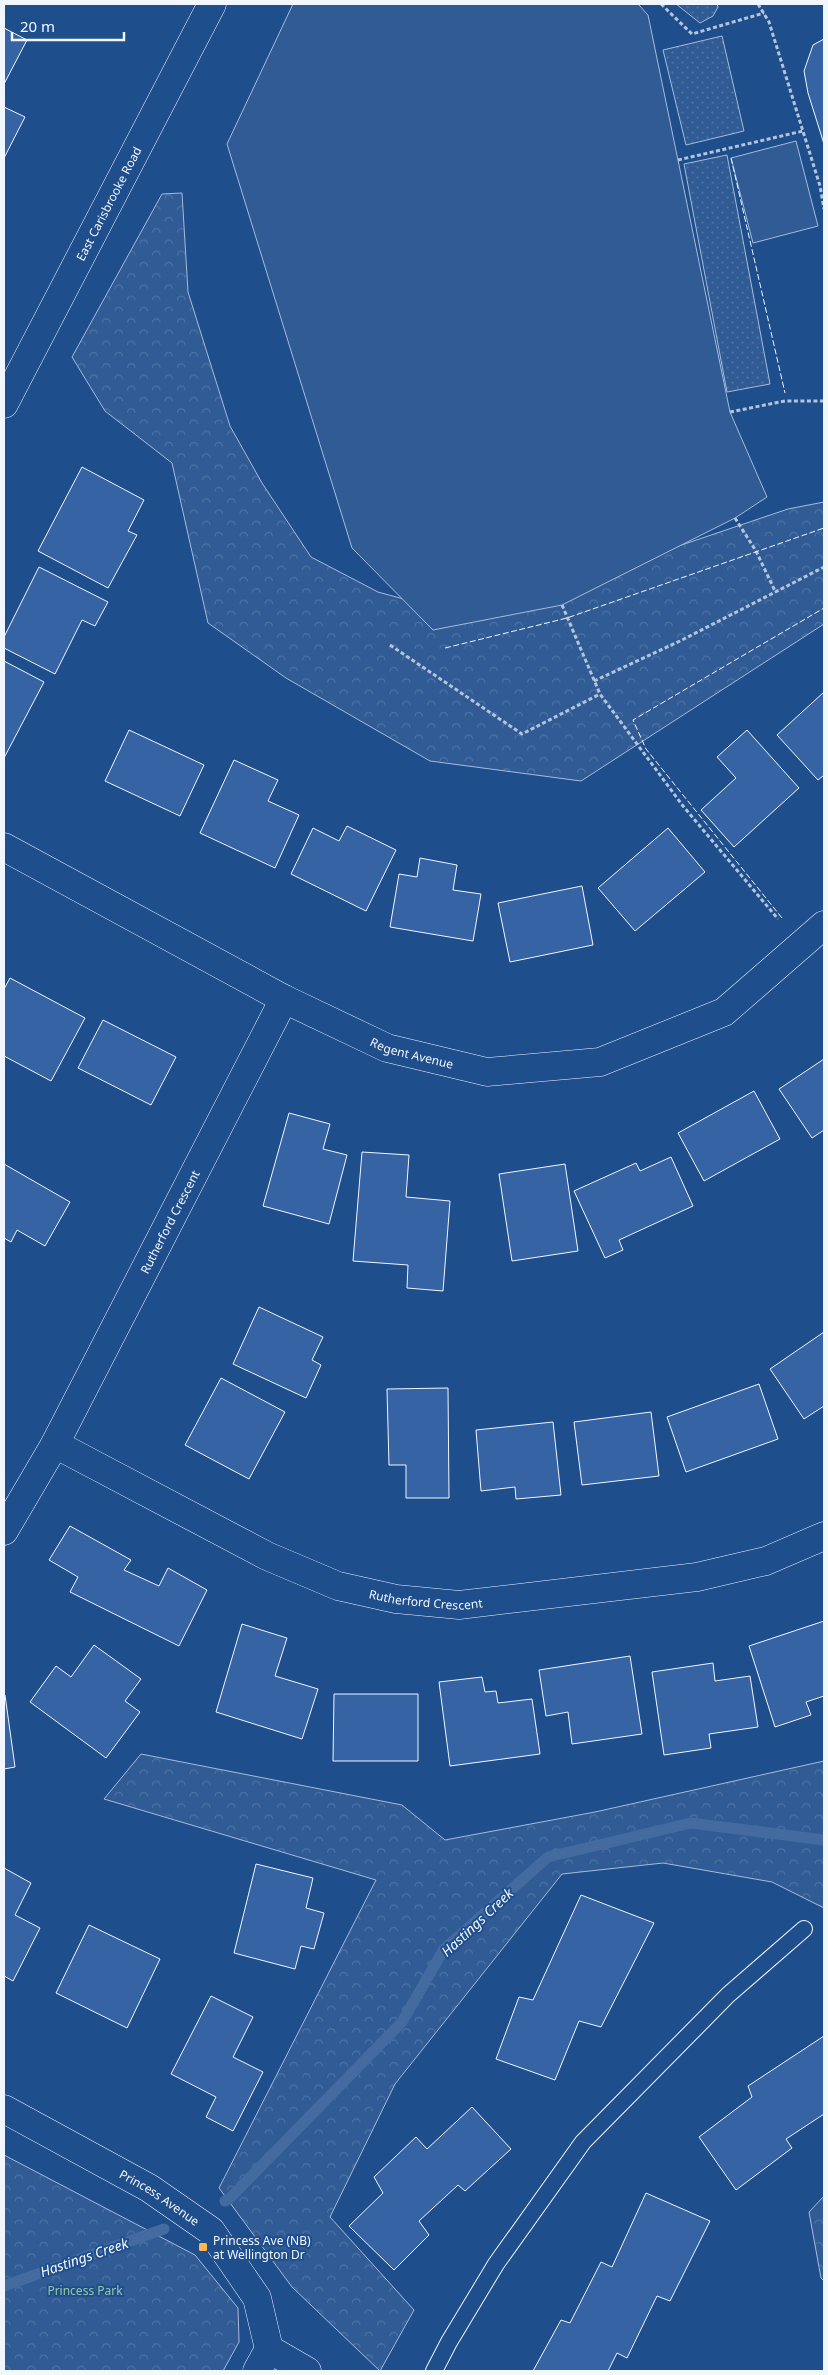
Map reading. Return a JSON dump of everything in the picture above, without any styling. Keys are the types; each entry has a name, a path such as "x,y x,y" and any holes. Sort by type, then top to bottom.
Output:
{"street":[{"name":"East Carisbrooke Road","path":"4,404 212,4"},
{"name":"Regent Avenue","path":"4,847 284,1000 387,1048 487,1072 600,1062 724,1012 824,927"},
{"name":"Rutherford Crescent","path":"4,1531 55,1444 284,1000"},
{"name":"Rutherford Crescent","path":"55,1444 268,1556 338,1586 396,1599 459,1605 697,1577 766,1561 824,1536"},
{"name":"Princess Avenue","path":"4,2109 149,2188 211,2231 257,2298 263,2360 307,2371"}],"lane":[{"path":"434,2371 449,2342 496,2264 583,2142 728,1995 804,1929"}],"path":[{"path":"661,4 692,34 764,13"},
{"path":"758,4 769,22 820,186 824,210"},
{"path":"678,160 803,131"},
{"path":"730,412 786,401 824,401"},
{"path":"735,518 756,551 775,590"},
{"path":"594,681 680,641 775,590 824,567"},
{"path":"562,605 600,694 683,806 802,946"},
{"path":"390,645 522,734 600,694"}],"green space":[{"path":"676,4 717,4 718,7 713,16 700,23"},
{"path":"722,36 744,131 686,145 663,50"},
{"path":"727,155 770,384 727,392 684,164"},
{"path":"182,193 188,292 230,426 262,483 311,557 378,592 462,615 655,554 788,509 824,502 824,624 581,781 430,761 286,678 208,623 172,463 105,411 72,357 162,194"},
{"path":"141,1754 402,1805 445,1840 595,1812 824,1761 824,1908 772,1882 663,1863 562,1874 395,2084 330,2217 414,2310 380,2371 292,2287 219,2188 376,1880 104,1799"},
{"name":"Princess Park","path":"4,2155 195,2255 238,2308 239,2342 223,2371 4,2371"},
{"path":"824,2196 824,2281 821,2278 809,2212"}],"shaded area":[{"path":"293,4 638,4 648,15 730,412 767,497 735,518 562,605 433,630 352,548 227,144"},
{"path":"796,141 818,226 753,243 731,158"}],"building":[{"path":"4,28 27,40 4,84"},
{"path":"824,39 824,144 808,93 804,71 813,45"},
{"path":"4,107 25,117 4,158"},
{"path":"82,467 144,500 128,531 137,535 108,588 38,551"},
{"path":"39,567 108,602 95,626 82,620 55,674 4,648 4,637"},
{"path":"4,661 44,682 4,758"},
{"path":"824,692 824,775 818,780 777,735"},
{"path":"129,730 204,765 180,816 105,781"},
{"path":"747,730 799,788 734,847 701,810 736,778 717,757"},
{"path":"234,760 278,780 268,801 299,815 275,868 200,833"},
{"path":"347,826 396,850 366,911 291,874 313,828 339,841"},
{"path":"668,828 705,872 635,931 598,888"},
{"path":"420,858 457,865 453,890 481,894 473,941 390,927 399,874 417,877"},
{"path":"582,886 593,945 510,962 498,903"},
{"path":"10,978 85,1018 51,1081 4,1056 4,989"},
{"path":"103,1020 176,1057 151,1105 78,1068"},
{"path":"824,1059 824,1130 812,1138 779,1089"},
{"path":"754,1091 780,1139 704,1181 678,1133"},
{"path":"289,1113 330,1124 323,1149 347,1155 329,1224 263,1206"},
{"path":"362,1152 409,1155 406,1197 450,1201 443,1291 407,1288 408,1265 353,1261"},
{"path":"671,1157 693,1206 619,1240 623,1250 605,1258 574,1191 636,1163 640,1171"},
{"path":"4,1164 70,1202 45,1246 17,1230 11,1242 4,1238"},
{"path":"565,1164 578,1251 512,1261 499,1174"},
{"path":"259,1307 323,1337 312,1360 321,1365 306,1398 233,1364"},
{"path":"824,1332 824,1406 804,1419 770,1369"},
{"path":"221,1378 285,1412 249,1479 185,1445"},
{"path":"759,1384 778,1439 686,1472 667,1417"},
{"path":"448,1388 449,1498 406,1498 406,1465 389,1465 387,1389"},
{"path":"651,1412 659,1476 582,1485 574,1422"},
{"path":"553,1422 561,1495 516,1499 515,1487 481,1491 476,1430"},
{"path":"70,1526 131,1560 124,1570 159,1586 168,1568 207,1590 179,1646 70,1592 78,1577 49,1560"},
{"path":"824,1621 824,1696 806,1702 811,1715 775,1727 749,1646"},
{"path":"242,1624 287,1638 275,1676 318,1689 302,1739 216,1712"},
{"path":"94,1645 141,1679 125,1701 140,1712 106,1758 30,1702 56,1666 71,1677"},
{"path":"630,1656 642,1734 572,1744 568,1712 546,1716 539,1670"},
{"path":"713,1663 715,1681 750,1676 758,1727 709,1734 711,1748 664,1755 652,1672"},
{"path":"482,1677 485,1692 496,1691 498,1703 532,1699 540,1754 450,1766 439,1682"},
{"path":"334,1694 418,1694 418,1761 333,1761"},
{"path":"4,1696 15,1767 4,1769"},
{"path":"256,1864 313,1878 306,1908 324,1913 314,1949 301,1946 295,1969 234,1953"},
{"path":"4,1868 31,1883 15,1915 40,1928 13,1981 4,1976"},
{"path":"581,1895 654,1923 601,2027 579,2021 555,2080 496,2059 519,1997 533,2000"},
{"path":"89,1925 160,1959 127,2028 56,1993"},
{"path":"211,1996 253,2017 233,2057 263,2072 233,2131 206,2117 216,2097 171,2074"},
{"path":"824,2036 824,2114 786,2139 792,2148 736,2190 699,2137 752,2097 748,2086"},
{"path":"472,2107 511,2149 465,2191 458,2185 419,2221 429,2235 394,2270 349,2226 383,2193 374,2177 416,2137 427,2149"},
{"path":"646,2193 710,2221 670,2301 657,2296 627,2358 617,2353 608,2371 533,2371 561,2320 570,2323 601,2262 612,2267"}],"waterway":[{"name":"Hastings Creek","path":"225,2201 402,2022 444,1949 548,1857 691,1823 824,1840"},
{"name":"Hastings Creek","path":"4,2286 164,2229"}],"fence":[{"path":"731,158 785,393"},
{"path":"445,648 567,618 824,528"},
{"path":"782,918 646,749 633,720 824,608"}],"place":[{"name":"Princess Ave (NB) at Wellington Dr","path":"203,2247"}]}
